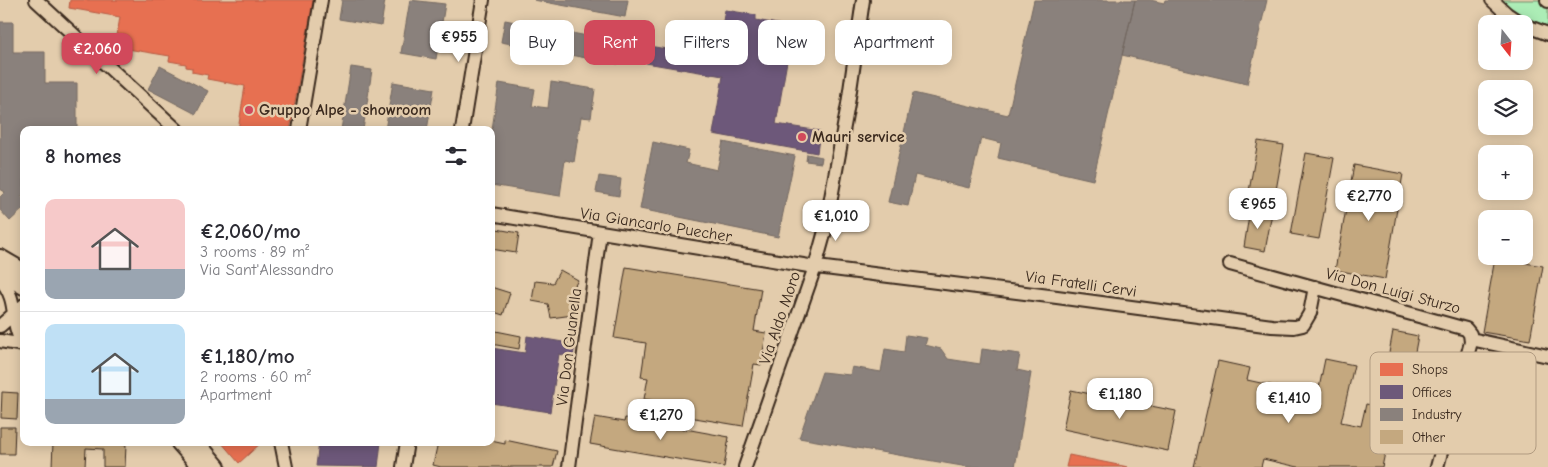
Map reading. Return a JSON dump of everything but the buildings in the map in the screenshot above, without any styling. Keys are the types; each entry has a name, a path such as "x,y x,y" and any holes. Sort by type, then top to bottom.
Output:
{"main road":[{"path":"0,258 20,270"},
{"path":"0,272 20,284"},
{"path":"183,446 201,467"},
{"path":"199,446 217,467"}],"street":[{"path":"36,0 173,126"},
{"path":"300,126 321,0"},
{"path":"463,126 482,0"},
{"name":"Via Aldo Moro","path":"745,467 815,267 831,202 863,0"},
{"path":"1492,0 1509,15"},
{"path":"1533,28 1548,34"},
{"name":"Via Giancarlo Puecher","path":"495,215 815,267"},
{"name":"Via Don Guanella","path":"569,467 600,232"},
{"name":"Via Don Luigi Sturzo","path":"1230,264 1463,327 1470,334 1471,339"},
{"name":"Via Fratelli Cervi","path":"815,267 1262,325 1290,327 1301,326 1307,320 1315,287"},
{"path":"0,278 19,309 18,336 20,339"},
{"path":"0,326 19,309"},
{"path":"1468,352 1471,339 1530,352"},
{"path":"0,341 20,344"},
{"path":"282,446 286,467"},
{"path":"403,467 406,446"},
{"path":"1437,467 1440,454"}],"green space":[{"path":"1499,0 1539,0 1548,8 1548,29 1533,23 1533,15 1517,15"}],"place":[{"name":"Gruppo Alpe - showroom","path":"249,110"},
{"name":"Mauri service","path":"802,137"}]}
